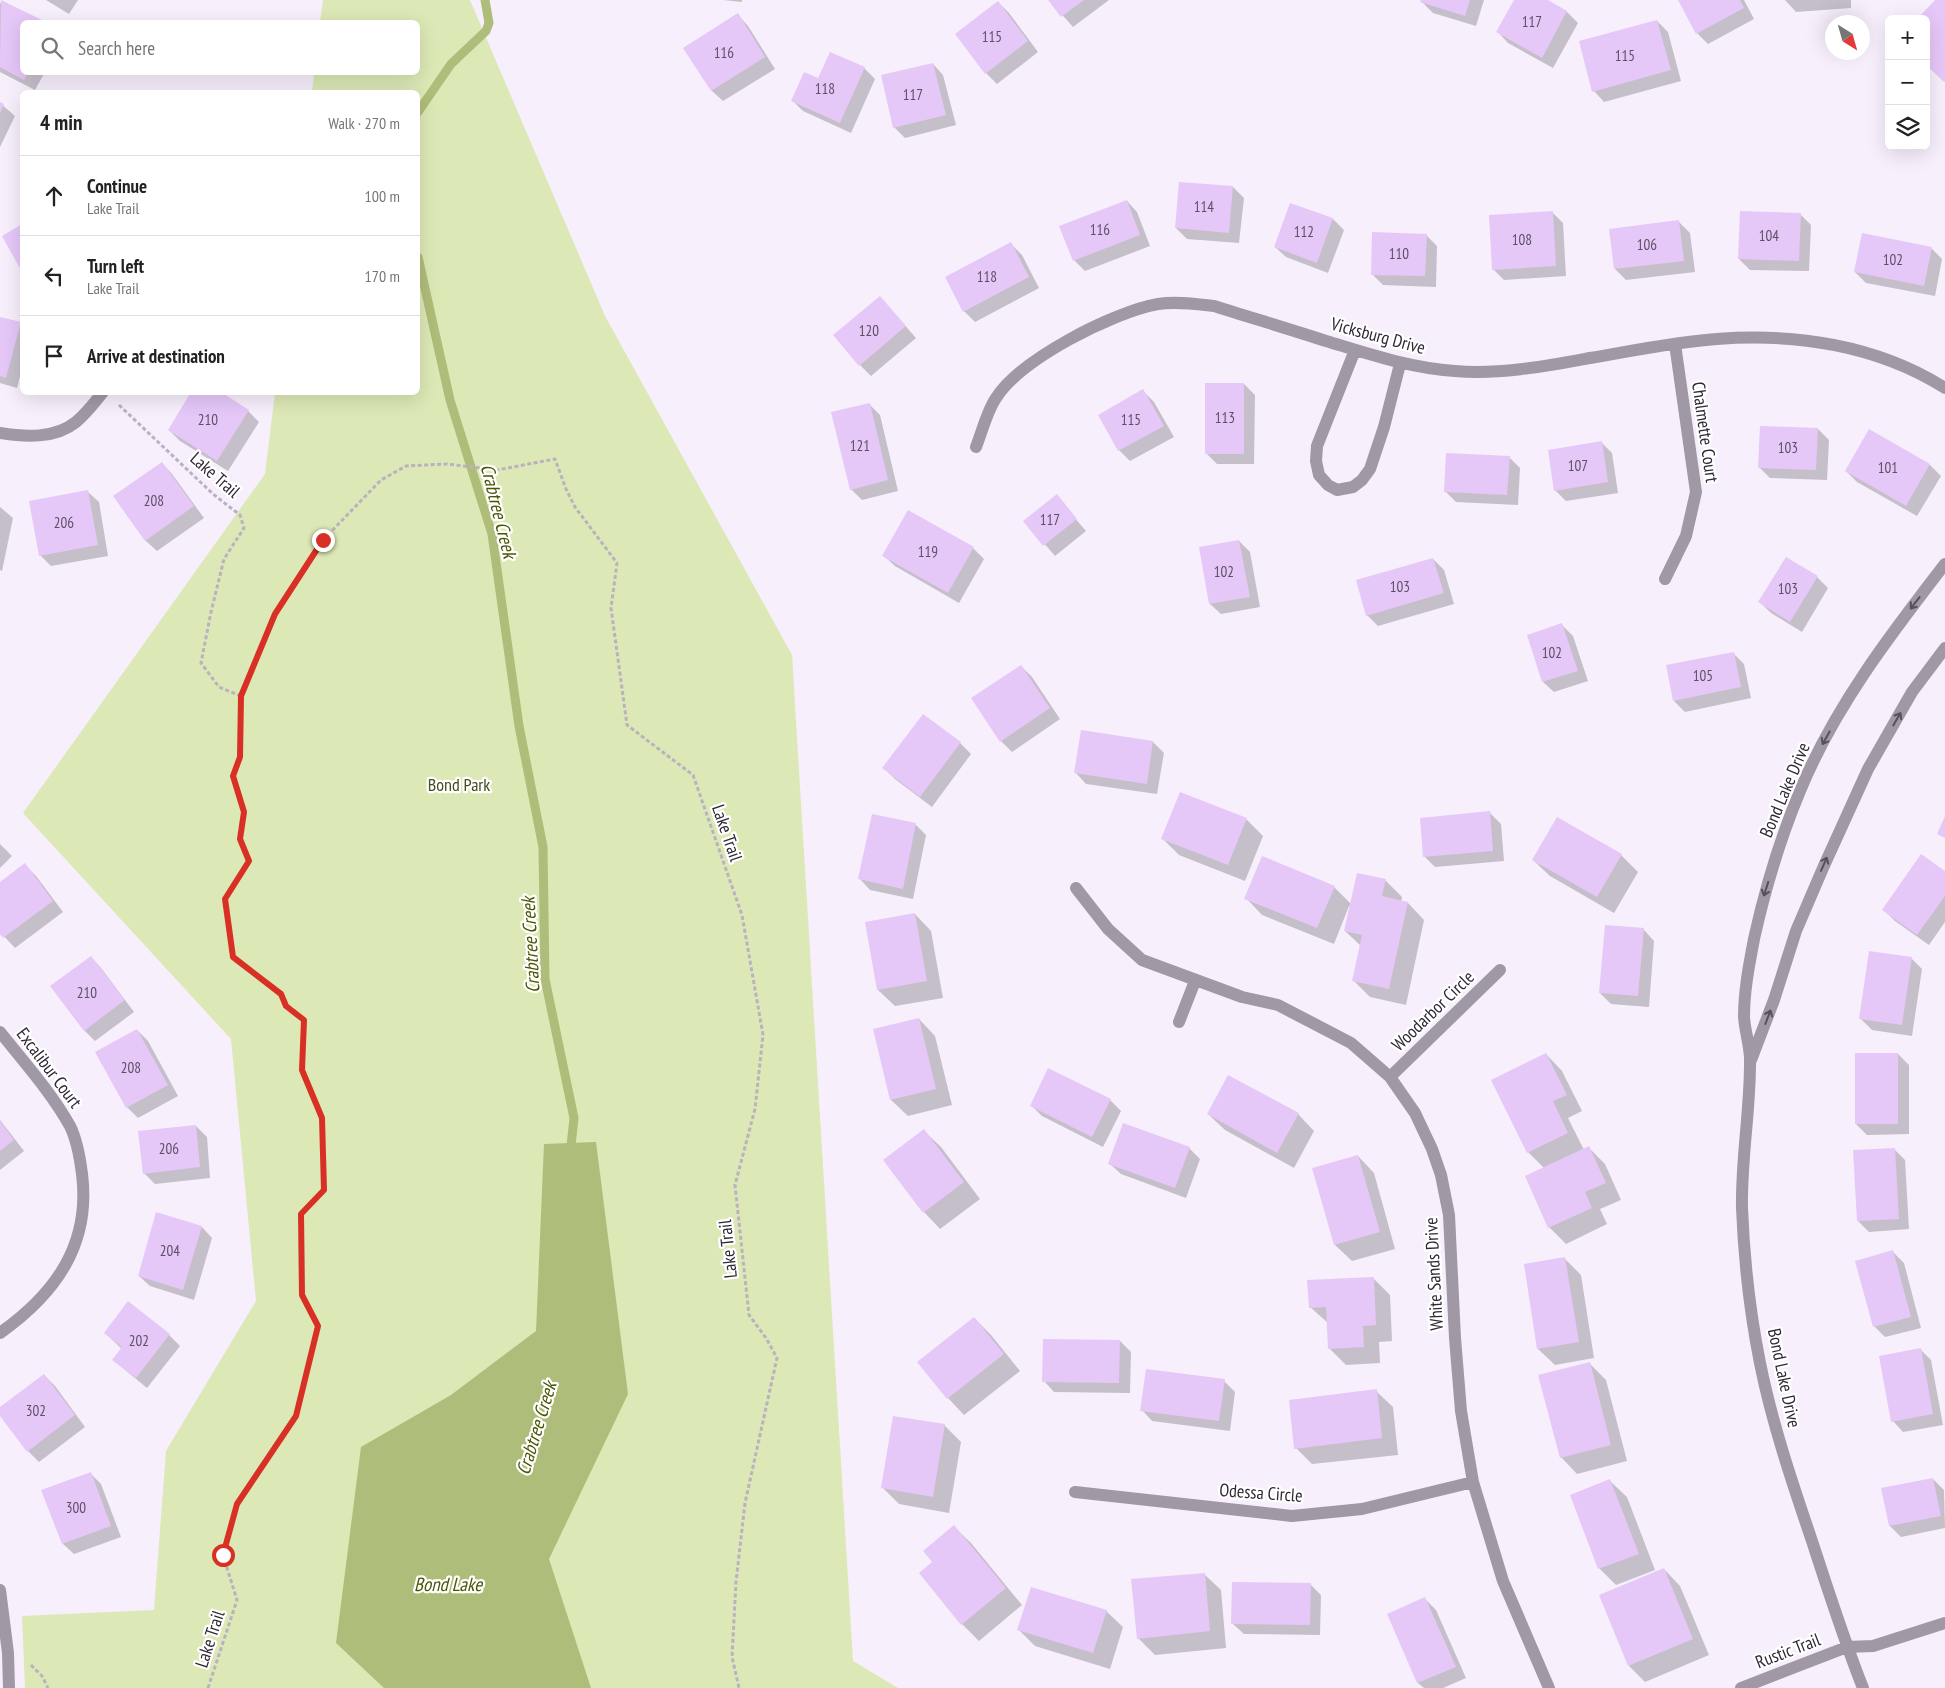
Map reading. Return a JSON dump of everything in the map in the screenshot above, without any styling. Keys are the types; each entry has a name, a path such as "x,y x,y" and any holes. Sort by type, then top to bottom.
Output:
{"street":[{"name":"Vicksburg Drive","path":"976,447 996,398 1021,370 1092,328 1125,314 1158,304 1214,306 1400,364 1455,371 1506,370 1557,364 1715,339 1785,337 1829,343 1872,354 1945,388"},
{"name":"Chalmette Court","path":"1665,579 1686,536 1696,492 1675,344"},
{"path":"1355,350 1317,446 1316,462 1319,475 1328,485 1337,490 1353,487 1370,470 1384,427 1400,364"},
{"path":"0,433 25,437 63,430 108,396"},
{"name":"Bond Lake Drive","path":"1863,1688 1847,1647 1784,1457 1759,1361 1747,1275 1742,1207 1744,1135 1750,1062 1744,1018 1748,969 1762,901 1786,824 1805,779 1844,706 1895,628 1945,564"},
{"name":"Bond Lake Drive","path":"1750,1062 1774,1000 1796,931 1868,769 1912,692 1945,648"},
{"name":"White Sands Drive","path":"1076,888 1108,929 1142,960 1242,997 1278,1005 1351,1044 1390,1077 1415,1114 1432,1150 1441,1175 1449,1215 1455,1338 1461,1411 1473,1482 1503,1581 1549,1688"},
{"name":"Woodarbor Circle","path":"1390,1077 1500,970"},
{"path":"1179,1022 1195,981"},
{"name":"Excalibur Court","path":"0,1032 54,1100 71,1128 80,1156 84,1188 81,1219 73,1249 62,1273 45,1295 24,1316 0,1333"},
{"name":"Odessa Circle","path":"1075,1492 1292,1516 1362,1508 1473,1482"},
{"path":"0,1590 8,1653 9,1688"},
{"name":"Rustic Trail","path":"1741,1688 1847,1647 1873,1646 1945,1623"}],"path":[{"name":"Lake Trail","path":"108,396 212,494 240,515 244,528 224,559 211,612 202,663 219,687 241,696"},
{"name":"Lake Trail","path":"208,1688 237,1600 223,1555 237,1504 296,1416 318,1326 302,1295 301,1214 324,1190 322,1118 302,1070 304,1020 286,1006 281,994 233,957 225,899 249,861 240,839 244,812 233,776 240,757 241,696 275,614 323,540 381,480 406,466 447,464 497,470 555,459 575,507 617,563 611,608 626,725 693,775 742,915 764,1035 755,1109 735,1185 749,1315 766,1338 777,1358 745,1503 736,1582 732,1657 739,1688"},
{"path":"31,1665 42,1676 48,1688"}],"green space":[{"name":"Bond Park","path":"323,0 470,0 605,316 792,655 853,1661 898,1688 25,1688 22,1616 154,1610 166,1451 256,1301 231,1039 23,813 265,474 275,395 420,395 420,90 312,90 314,75 420,75 420,20 320,20"}],"water":[{"name":"Bond Lake","path":"596,1142 628,1394 549,1559 591,1688 384,1688 336,1643 361,1447 451,1395 536,1331 544,1144"}],"building":[{"path":"1,0 42,20 20,20 20,75 26,75 24,80 0,67"},
{"path":"1048,0 1084,0 1061,17"},
{"path":"1421,0 1470,0 1465,16 1420,2"},
{"path":"1514,0 1548,0 1567,11 1542,58 1496,32"},
{"path":"1678,0 1740,0 1744,8 1696,34"},
{"path":"1935,0 1945,0 1944,82 1930,69 1930,15 1921,15"},
{"path":"998,1 1028,41 985,74 955,34"},
{"path":"738,13 765,57 711,91 683,48"},
{"path":"1657,20 1671,70 1592,92 1579,41"},
{"path":"830,52 865,67 840,123 791,101 804,72 818,78"},
{"path":"933,63 946,115 893,128 881,75"},
{"path":"0,102 4,104 0,113"},
{"path":"1179,182 1233,186 1229,233 1175,228"},
{"path":"1127,200 1140,235 1073,261 1059,226"},
{"path":"1290,203 1333,218 1317,263 1274,247"},
{"path":"1553,211 1556,266 1492,270 1489,215"},
{"path":"1740,211 1801,213 1799,261 1738,259"},
{"path":"1679,220 1684,261 1614,269 1609,229"},
{"path":"20,225 20,268 2,236"},
{"path":"1372,232 1427,234 1425,276 1371,275"},
{"path":"1862,233 1932,247 1924,286 1854,272"},
{"path":"1011,242 1029,277 963,312 945,277"},
{"path":"880,296 906,326 859,366 833,335"},
{"path":"0,317 20,322 20,326 6,378 0,376"},
{"path":"1205,383 1244,383 1244,454 1205,454"},
{"path":"1143,389 1164,426 1118,451 1098,415"},
{"path":"189,395 226,395 249,410 217,461 168,430"},
{"path":"870,403 888,480 850,490 831,412"},
{"path":"1760,426 1818,428 1816,470 1758,468"},
{"path":"1869,429 1930,464 1906,506 1845,471"},
{"path":"1602,441 1608,482 1554,491 1548,450"},
{"path":"1446,453 1510,456 1507,495 1444,492"},
{"path":"162,462 194,506 145,541 113,496"},
{"path":"88,490 98,545 39,556 29,501"},
{"path":"1057,494 1077,519 1043,546 1023,521"},
{"path":"908,510 974,547 948,593 882,556"},
{"path":"1239,540 1250,597 1209,604 1199,547"},
{"path":"1786,557 1818,576 1790,622 1758,602"},
{"path":"1433,558 1444,593 1366,616 1356,580"},
{"path":"1562,623 1578,671 1542,682 1527,635"},
{"path":"1734,652 1741,687 1673,701 1666,665"},
{"path":"1021,665 1050,708 1000,742 971,698"},
{"path":"923,714 961,742 920,797 882,768"},
{"path":"1081,730 1153,741 1147,784 1074,773"},
{"path":"1180,792 1247,818 1228,865 1161,839"},
{"path":"1490,811 1493,851 1423,857 1420,818"},
{"path":"872,814 916,823 903,889 858,879"},
{"path":"1945,816 1945,838 1937,834"},
{"path":"1557,817 1622,854 1597,897 1532,860"},
{"path":"1921,854 1945,871 1945,896 1917,935 1882,910"},
{"path":"1262,856 1335,886 1317,928 1244,899"},
{"path":"25,863 53,901 3,938 0,934 0,882"},
{"path":"1357,873 1386,879 1382,896 1408,902 1389,989 1352,981 1362,935 1344,931"},
{"path":"915,913 927,981 877,990 865,922"},
{"path":"1605,925 1644,928 1638,996 1599,993"},
{"path":"1869,951 1912,957 1902,1025 1859,1019"},
{"path":"91,956 125,1000 84,1031 50,986"},
{"path":"919,1018 936,1089 890,1100 873,1029"},
{"path":"137,1029 168,1085 126,1108 95,1052"},
{"path":"1546,1053 1567,1095 1553,1101 1568,1133 1527,1153 1491,1080"},
{"path":"1855,1053 1898,1053 1898,1124 1855,1124"},
{"path":"1048,1068 1111,1099 1092,1137 1030,1106"},
{"path":"1228,1075 1299,1113 1277,1153 1207,1114"},
{"path":"0,1121 14,1140 0,1151"},
{"path":"1123,1123 1190,1147 1175,1188 1108,1164"},
{"path":"196,1125 200,1167 143,1174 138,1131"},
{"path":"924,1129 964,1182 923,1213 883,1160"},
{"path":"1589,1146 1606,1183 1585,1192 1592,1208 1548,1228 1525,1176"},
{"path":"1895,1148 1899,1219 1857,1221 1853,1150"},
{"path":"1358,1155 1380,1232 1334,1245 1312,1168"},
{"path":"156,1212 202,1226 183,1290 138,1276"},
{"path":"1893,1250 1911,1317 1873,1327 1855,1261"},
{"path":"1565,1257 1579,1342 1537,1349 1524,1264"},
{"path":"1374,1277 1376,1325 1363,1326 1364,1347 1328,1349 1326,1307 1309,1308 1307,1280"},
{"path":"128,1301 170,1334 136,1378 112,1360 122,1347 104,1333"},
{"path":"974,1317 1004,1354 947,1399 917,1362"},
{"path":"1043,1339 1120,1340 1119,1383 1042,1382"},
{"path":"1921,1348 1933,1414 1891,1422 1879,1356"},
{"path":"1590,1362 1611,1445 1560,1458 1538,1375"},
{"path":"1146,1369 1225,1379 1219,1421 1140,1411"},
{"path":"44,1374 75,1415 27,1452 0,1416 0,1407"},
{"path":"1377,1389 1382,1438 1294,1449 1289,1400"},
{"path":"893,1416 945,1424 933,1497 881,1488"},
{"path":"91,1472 111,1526 62,1544 41,1490"},
{"path":"1933,1478 1941,1516 1889,1526 1881,1488"},
{"path":"1610,1479 1639,1554 1598,1569 1570,1495"},
{"path":"954,1525 1006,1588 961,1625 919,1573 932,1562 923,1551"},
{"path":"1664,1568 1693,1639 1628,1666 1599,1595"},
{"path":"1205,1573 1210,1631 1137,1639 1131,1579"},
{"path":"1232,1582 1311,1583 1310,1625 1231,1624"},
{"path":"1031,1587 1107,1610 1093,1653 1017,1630"},
{"path":"1425,1597 1456,1667 1417,1683 1387,1614"}],"waterway":[{"name":"Crabtree Creek","path":"420,109 451,64 486,31 489,23 485,0"},
{"name":"Crabtree Creek","path":"420,266 450,400 492,534 519,726 543,847 545,979 574,1118 570,1155"}],"route":[{"path":"223,1555 237,1504 296,1416 318,1326 302,1295 301,1214 324,1190 322,1118 302,1070 304,1020 286,1006 281,994 233,957 225,899 249,861 240,839 244,812 233,776 240,757 241,696 275,614 323,540"}]}
